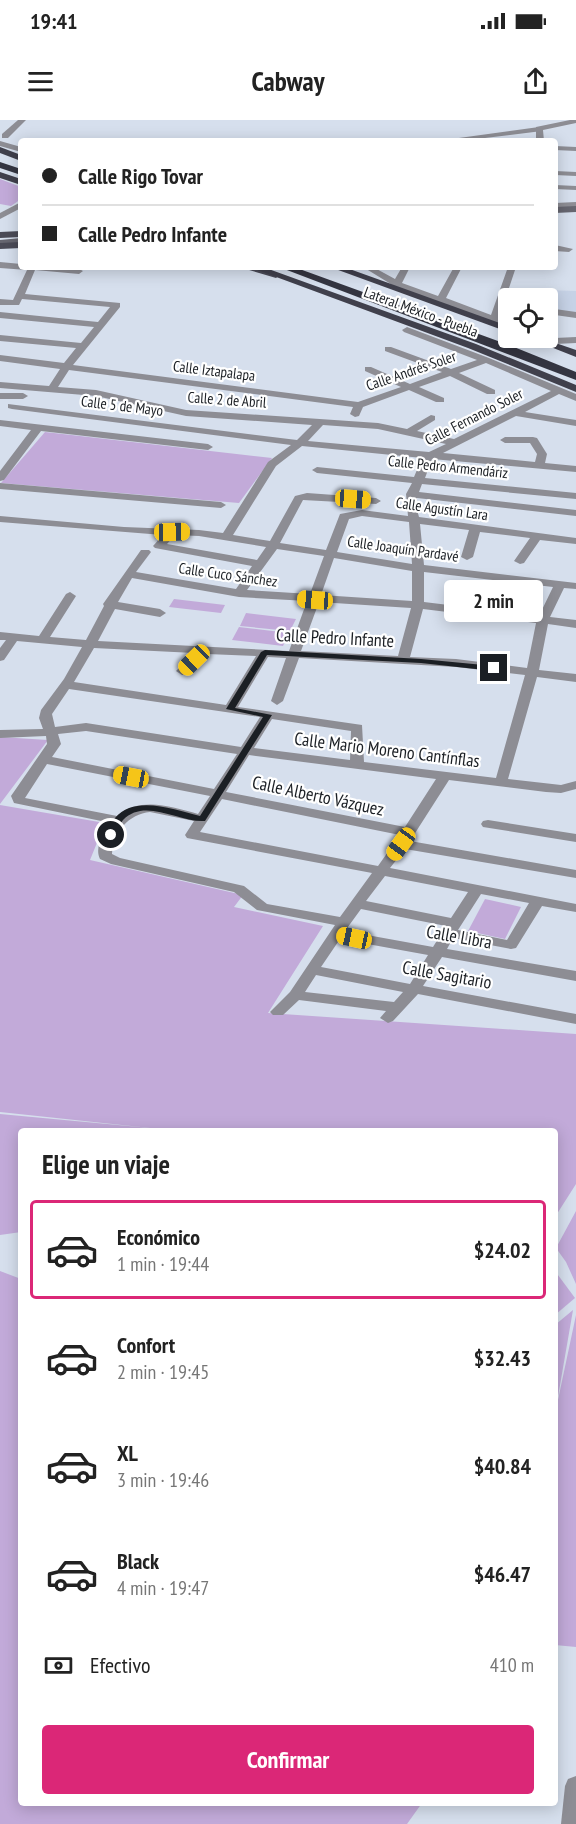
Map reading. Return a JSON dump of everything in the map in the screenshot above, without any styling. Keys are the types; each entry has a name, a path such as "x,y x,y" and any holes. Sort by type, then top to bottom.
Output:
{"highway":[{"path":"0,150 18,157"},
{"path":"0,157 18,164"},
{"path":"0,165 18,171"},
{"path":"0,175 18,181"},
{"path":"322,270 472,324 576,367"},
{"name":"Lateral México - Puebla","path":"344,270 498,325"},
{"path":"280,271 505,347 576,376"},
{"name":"Lateral México - Puebla","path":"280,271 576,389"},
{"path":"558,347 576,354"}],"main road":[{"path":"558,210 576,209"},
{"path":"0,240 18,239"},
{"path":"350,270 370,279"}],"street":[{"path":"18,148 2,140 22,120"},
{"path":"482,137 576,121"},
{"path":"482,137 489,124"},
{"path":"539,129 540,138"},
{"path":"558,148 576,149"},
{"path":"558,158 576,158"},
{"path":"558,172 576,174"},
{"path":"558,187 576,188"},
{"path":"0,206 18,206"},
{"path":"0,216 18,206"},
{"path":"558,249 570,249"},
{"path":"0,265 18,267"},
{"path":"0,302 16,303 32,270"},
{"path":"64,270 79,271"},
{"path":"373,270 397,284 498,320"},
{"path":"397,284 404,270"},
{"path":"441,299 456,270"},
{"path":"508,288 511,270"},
{"path":"19,296 117,305 66,367 52,388"},
{"path":"558,312 575,315"},
{"path":"494,318 498,313"},
{"path":"0,315 101,325"},
{"path":"407,330 576,398"},
{"path":"558,340 576,337"},
{"path":"0,338 83,346"},
{"path":"388,350 452,373 491,392"},
{"name":"Calle Iztapalapa","path":"0,358 359,405"},
{"name":"Calle Andrés Soler","path":"350,424 359,405 486,360"},
{"path":"368,369 440,400"},
{"name":"Calle 2 de Abril","path":"0,385 96,393 186,414 378,426 453,442"},
{"path":"0,417 31,387"},
{"name":"Calle Fernando Soler","path":"411,494 431,454 560,390"},
{"path":"0,396 23,396"},
{"name":"Calle 5 de Mayo","path":"12,406 300,443 576,469"},
{"path":"514,413 576,423"},
{"path":"409,432 431,418"},
{"path":"226,537 272,464 300,443 320,422"},
{"path":"0,423 208,447"},
{"path":"0,478 38,428"},
{"path":"505,440 533,440 542,454 539,465"},
{"name":"Calle Pedro Armendáriz","path":"317,471 576,496"},
{"path":"0,486 221,505"},
{"path":"403,660 418,605 418,568 411,494 576,513"},
{"path":"238,593 273,546 302,496 376,501"},
{"name":"Calle Agustín Lara","path":"329,553 344,516 362,513 576,541"},
{"name":"Calle Joaquín Pardavé","path":"0,519 124,530 199,532 273,546 418,568 576,586"},
{"path":"467,557 475,528"},
{"path":"172,532 159,546 258,564"},
{"path":"520,561 536,537"},
{"path":"145,552 109,604 92,644 46,714 46,722 55,736 54,744 18,796 19,800 118,820 127,813 151,808 202,819"},
{"path":"277,701 315,600 329,553"},
{"name":"Calle Cuco Sánchez","path":"128,574 238,593 315,600 418,605 576,624"},
{"path":"501,782 532,674 543,619 560,584"},
{"path":"43,639 70,596"},
{"path":"109,604 160,613"},
{"name":"Calle Pedro Infante","path":"0,636 92,644 456,663 576,678"},
{"path":"0,657 14,637"},
{"path":"182,671 205,649"},
{"path":"230,709 265,652"},
{"path":"67,685 357,728 357,764"},
{"path":"268,715 192,835 576,908"},
{"name":"Calle Mario Moreno Cantínflas","path":"0,734 32,734 86,728 245,751 561,789 576,785"},
{"name":"Calle Alberto Vázquez","path":"44,759 218,794 405,838 576,874"},
{"path":"278,1012 295,995 405,838 446,774"},
{"name":"Calle Libra","path":"118,820 104,850 105,856 116,861 239,889 262,907 435,953 574,971"},
{"path":"488,824 576,838"},
{"path":"295,995 392,1012 414,989 476,890"},
{"path":"357,904 511,945 537,902"},
{"name":"Calle Sagitario","path":"312,970 576,1018"},
{"path":"572,1824 576,1786"}],"shaded area":[{"path":"0,179 18,186 18,201 11,206 0,204"},
{"path":"558,290 576,291 576,313 558,311"},
{"path":"45,432 272,458 239,503 1,483"},
{"path":"174,599 225,605 221,613 169,607"},
{"path":"246,613 296,619 290,631 240,626"},
{"path":"239,627 289,633 283,646 232,640"},
{"path":"0,737 48,740 0,804"},
{"path":"0,805 105,823 90,860 243,895 234,907 323,926 268,1013 576,1034 576,1184 558,1212 558,1128 150,1128 0,1112"},
{"path":"485,899 521,907 505,939 468,931"},
{"path":"0,1114 150,1128 18,1128 18,1232 0,1235"},
{"path":"576,1211 576,1284 558,1251 558,1244"},
{"path":"0,1271 18,1278 18,1806 420,1806 407,1824 0,1824"},
{"path":"558,1275 575,1298 558,1312"},
{"path":"573,1310 558,1397 558,1322"},
{"path":"576,1315 576,1647 558,1645 558,1400"}],"route":[{"path":"111,835 118,820 127,813 140,808 151,808 202,819 268,715 230,709 265,652 456,663 494,668"}]}
